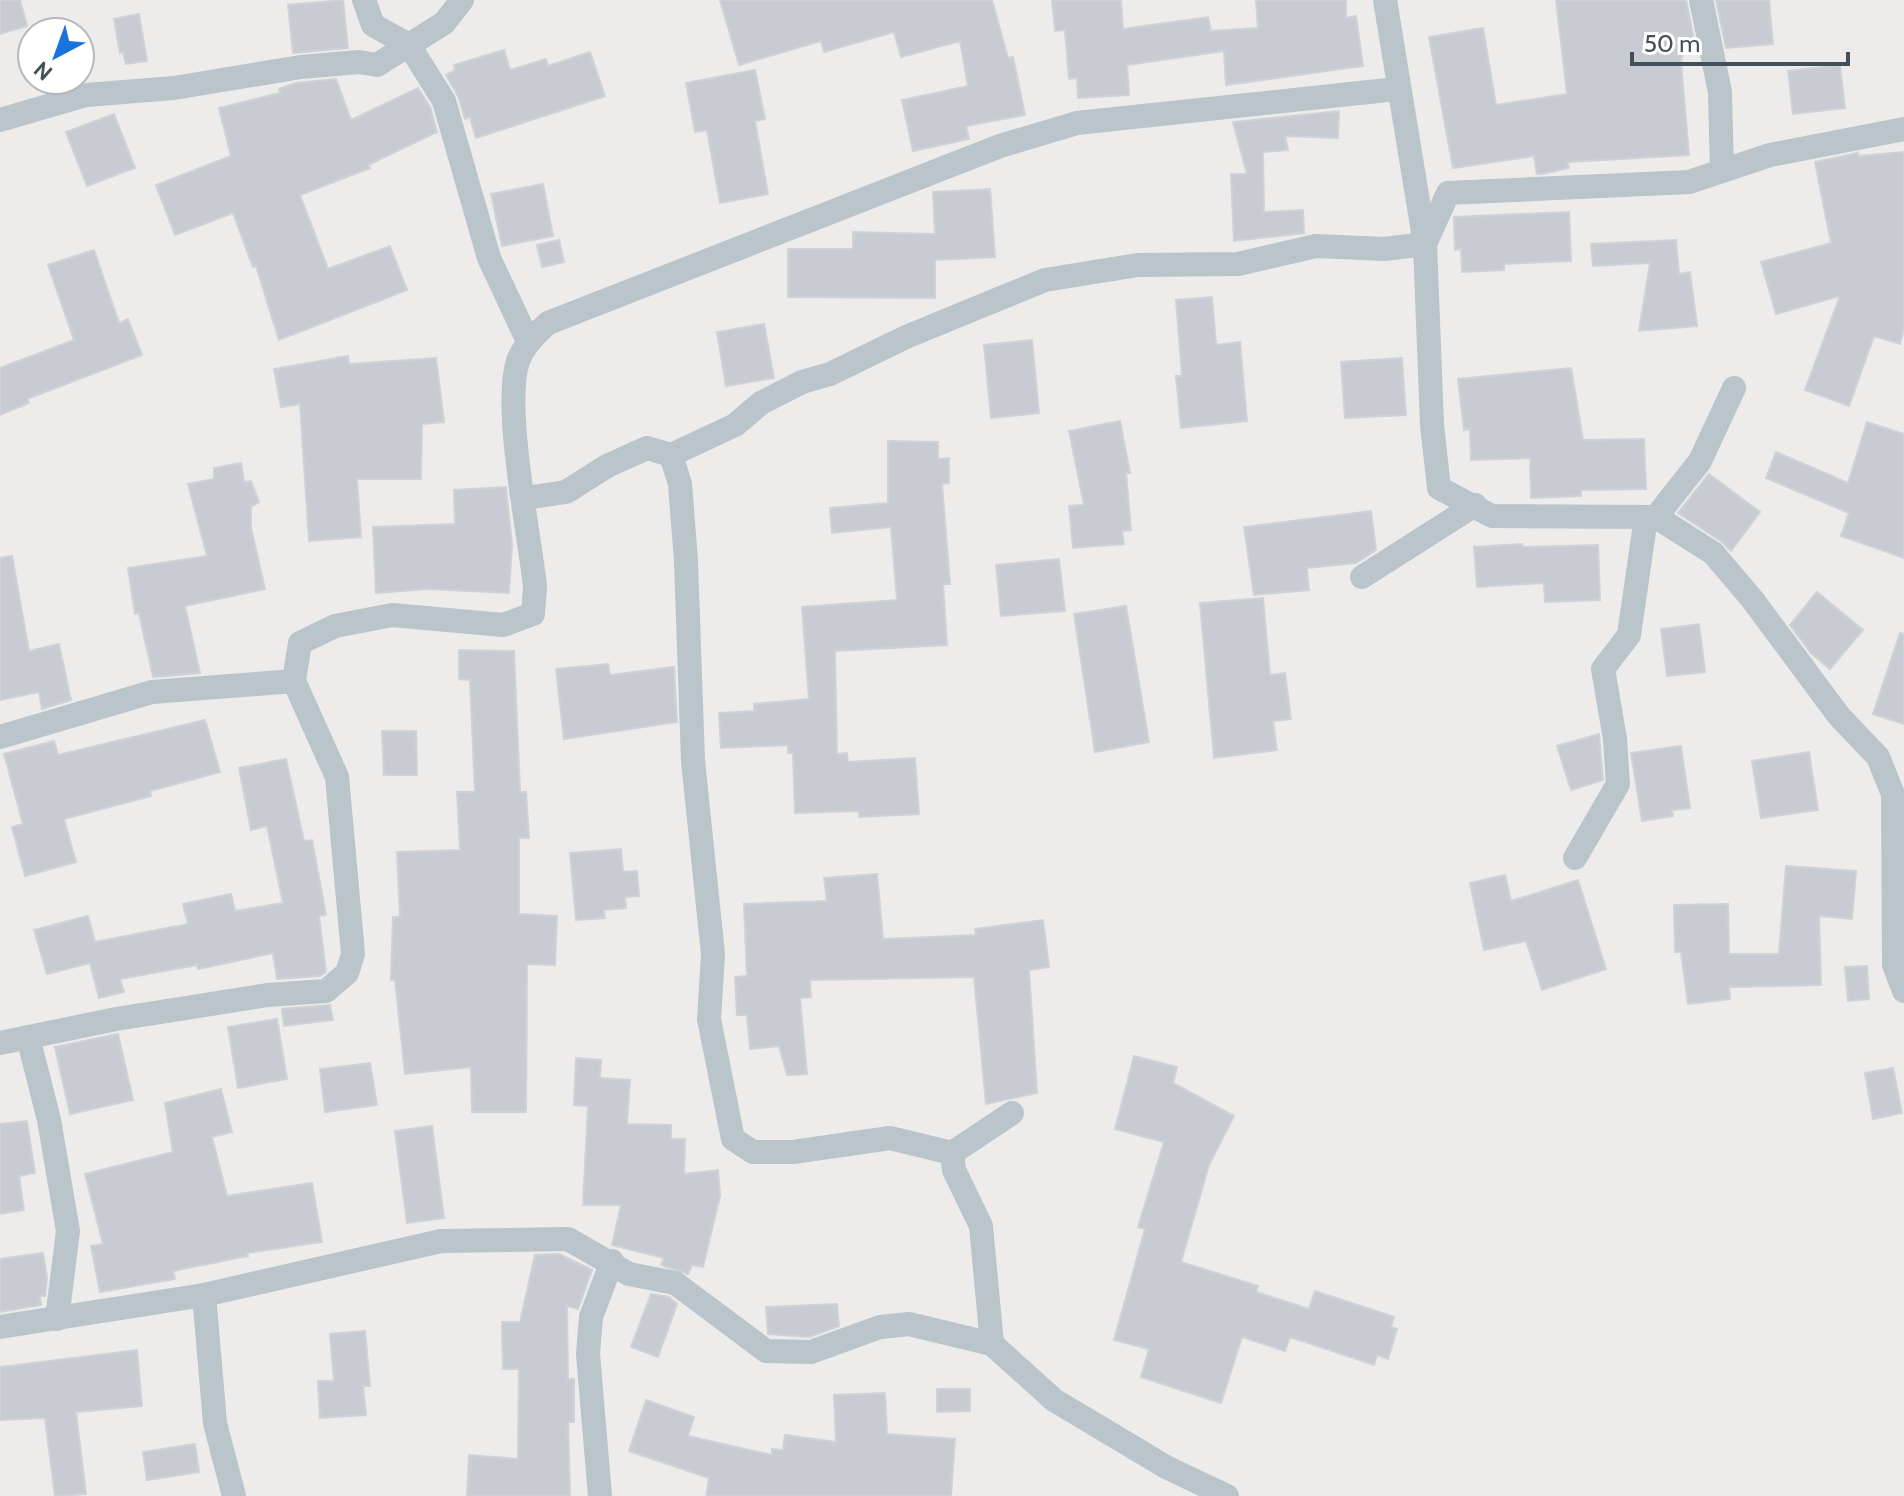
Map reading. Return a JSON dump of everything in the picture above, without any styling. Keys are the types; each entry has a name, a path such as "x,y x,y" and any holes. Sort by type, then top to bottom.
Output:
{"street":[{"path":"364,0 373,25 409,45 444,101 489,258 528,341"},
{"path":"0,120 86,95 174,88 301,67 359,62 377,65 444,23 462,0"},
{"path":"1385,0 1397,89 1425,244 1432,425 1439,488 1492,516 1651,517 1713,553 1752,599 1839,716 1878,757 1893,794 1894,965 1904,991"},
{"path":"1701,0 1720,92 1722,171"},
{"path":"0,1043 268,995 326,991 347,973 353,954 337,777 294,681 300,643 335,626 392,615 503,625 533,614 535,586 511,392 519,360 528,341 548,323 602,299 1000,146 1077,123 1397,89"},
{"path":"1425,244 1448,193 1675,184 1770,155 1904,129"},
{"path":"525,498 566,492 607,466 647,448 671,455 735,425 761,403 802,382 844,368 906,337 1045,280 1138,265 1238,264 1316,246 1384,249 1425,244"},
{"path":"1575,858 1618,784 1615,739 1603,669 1629,635 1651,517 1700,461 1734,388"},
{"path":"671,455 680,484 693,761 713,954 709,1019 733,1139 753,1152 793,1152 890,1138 952,1153 1012,1113"},
{"path":"1362,577 1475,505"},
{"path":"0,737 152,692 294,681"},
{"path":"28,1037 49,1120 68,1231 57,1319"},
{"path":"952,1153 954,1170 981,1226 992,1344"},
{"path":"0,1327 204,1295 441,1241 568,1239 612,1261 629,1274 675,1283 766,1351 811,1352 880,1327 909,1324 992,1344 1054,1400 1166,1467 1227,1496"},
{"path":"600,1496 588,1354 591,1317 612,1261"},
{"path":"204,1295 215,1423 234,1496"}],"building":[{"path":"0,0 20,0 24,16 16,16 16,29 0,34"},
{"path":"343,0 348,48 293,53 288,5"},
{"path":"720,0 992,0 1008,58 1013,57 1025,115 966,126 969,139 913,151 902,100 968,86 960,41 901,57 894,32 824,52 821,41 739,65"},
{"path":"1052,0 1121,0 1123,29 1208,17 1211,31 1258,28 1256,0 1346,0 1346,18 1356,16 1363,66 1226,85 1224,51 1127,65 1129,95 1078,98 1077,78 1069,79 1065,30 1055,31"},
{"path":"1556,0 1686,0 1696,50 1683,51 1681,62 1689,155 1568,162 1569,168 1542,174 1537,174 1534,156 1453,168 1429,37 1483,28 1496,105 1567,94"},
{"path":"1716,0 1769,0 1773,44 1726,48"},
{"path":"139,14 147,61 126,64 123,52 120,53 114,19"},
{"path":"504,50 510,70 546,59 548,66 590,52 605,96 476,138 470,117 465,119 458,96 446,75 455,70 454,65"},
{"path":"1840,65 1845,108 1793,114 1788,71"},
{"path":"755,70 765,119 755,121 768,194 720,203 707,130 695,132 686,83"},
{"path":"336,79 351,120 418,88 430,107 437,132 368,165 370,168 300,195 328,269 390,246 407,290 279,340 256,266 253,267 233,213 175,235 156,185 231,156 219,108 280,93 279,89 296,83"},
{"path":"1339,111 1338,138 1285,136 1288,150 1263,152 1264,212 1303,210 1304,233 1234,241 1231,174 1247,174 1233,122"},
{"path":"114,114 135,168 87,186 66,132"},
{"path":"1904,152 1904,328 1900,344 1874,336 1849,406 1805,390 1840,296 1776,314 1761,262 1831,243 1815,162 1858,153 1859,156"},
{"path":"543,184 553,236 502,246 491,194"},
{"path":"990,189 995,257 935,260 935,298 788,297 788,249 853,249 853,232 935,234 933,192"},
{"path":"1569,212 1571,261 1504,264 1504,270 1462,272 1461,249 1455,250 1454,217"},
{"path":"559,240 564,262 542,267 537,245"},
{"path":"1676,240 1679,274 1690,272 1697,326 1639,331 1650,263 1593,266 1591,244"},
{"path":"94,250 119,323 128,319 142,355 27,399 29,403 0,415 0,368 74,340 48,265"},
{"path":"1212,297 1216,345 1240,342 1247,421 1181,428 1176,376 1182,376 1176,300"},
{"path":"764,324 774,378 726,386 717,332"},
{"path":"1032,340 1039,413 991,418 984,345"},
{"path":"348,356 349,364 436,358 444,422 422,424 421,479 357,479 361,537 309,541 300,404 281,407 274,369"},
{"path":"1402,358 1406,415 1345,418 1341,362"},
{"path":"1571,368 1583,440 1644,439 1646,489 1581,490 1581,496 1531,498 1530,458 1471,460 1470,429 1464,430 1458,379"},
{"path":"1120,421 1130,473 1126,473 1131,530 1122,531 1124,544 1073,548 1069,506 1084,505 1069,431"},
{"path":"1867,422 1904,434 1904,558 1841,536 1849,513 1766,478 1776,452 1848,483"},
{"path":"888,441 938,442 938,459 949,458 949,483 942,484 950,584 943,584 947,645 835,651 837,754 847,753 848,762 915,758 919,814 859,817 859,811 795,813 793,753 788,753 788,745 721,748 719,713 754,711 754,704 809,699 802,607 897,600 891,527 832,533 830,508 888,503"},
{"path":"241,463 244,482 251,481 259,502 251,507 251,528 265,589 185,606 200,673 153,677 139,613 135,614 128,568 207,556 188,484 214,479 214,468"},
{"path":"1709,474 1760,512 1731,551 1678,513"},
{"path":"506,487 512,544 509,593 429,589 376,593 373,527 455,524 454,490"},
{"path":"1371,511 1376,550 1356,563 1307,568 1309,590 1254,595 1244,527"},
{"path":"1522,544 1523,547 1598,545 1600,600 1545,602 1544,583 1477,587 1474,547"},
{"path":"12,556 29,651 59,644 71,700 42,709 39,692 0,700 0,558"},
{"path":"1059,559 1065,611 1001,616 996,565"},
{"path":"1817,592 1863,630 1830,669 1811,653 1790,625"},
{"path":"1263,598 1270,675 1285,673 1291,719 1273,721 1277,750 1214,758 1200,603"},
{"path":"1126,606 1149,742 1095,752 1074,614"},
{"path":"1699,624 1705,672 1667,676 1661,629"},
{"path":"1900,633 1904,634 1904,724 1873,714"},
{"path":"459,650 514,651 520,792 526,792 529,838 519,838 519,914 557,916 555,965 527,964 526,1112 472,1112 471,1067 405,1074 395,980 391,980 393,917 400,917 397,852 460,850 457,792 475,792 470,680 459,679"},
{"path":"608,664 610,675 674,667 677,722 564,739 556,669"},
{"path":"205,720 220,772 150,791 151,796 64,819 76,862 25,876 12,827 23,824 4,754 54,741 58,755"},
{"path":"382,731 416,731 417,775 384,775"},
{"path":"1599,734 1603,780 1571,790 1557,746"},
{"path":"1681,746 1690,808 1672,810 1673,816 1642,821 1631,753"},
{"path":"1809,752 1818,810 1761,818 1752,761"},
{"path":"286,759 304,841 312,840 326,915 319,916 326,972 320,976 277,979 273,953 198,969 197,965 120,979 124,992 99,998 90,963 47,974 34,930 88,916 95,942 188,924 183,904 231,894 235,911 283,903 267,826 251,830 239,768"},
{"path":"621,849 623,872 637,871 639,896 625,897 626,908 604,910 605,918 576,920 570,853"},
{"path":"1786,866 1856,871 1852,919 1819,916 1821,985 1729,987 1730,999 1688,1004 1681,952 1675,952 1674,905 1728,904 1729,954 1779,954"},
{"path":"877,874 883,939 976,935 975,929 1043,920 1049,967 1029,970 1037,1093 986,1104 974,977 810,980 811,997 800,998 807,1074 787,1075 779,1046 750,1049 747,1015 737,1015 735,977 747,976 744,904 827,901 824,878"},
{"path":"1505,875 1511,901 1578,880 1606,969 1542,990 1526,941 1484,950 1470,883"},
{"path":"1867,966 1869,999 1848,1001 1845,967"},
{"path":"330,1005 333,1020 284,1026 282,1009"},
{"path":"277,1019 287,1079 238,1088 228,1027"},
{"path":"118,1034 133,1100 70,1114 55,1047"},
{"path":"1134,1056 1177,1067 1173,1083 1234,1116 1209,1165 1181,1262 1258,1286 1256,1292 1309,1309 1315,1291 1394,1317 1391,1327 1397,1329 1388,1359 1377,1355 1374,1365 1290,1337 1285,1351 1242,1337 1221,1403 1141,1377 1149,1349 1114,1340 1145,1229 1138,1227 1164,1142 1115,1129"},
{"path":"576,1058 601,1060 600,1078 630,1080 627,1124 671,1125 671,1139 685,1139 684,1174 718,1170 720,1196 703,1267 692,1265 688,1274 661,1265 664,1258 612,1245 621,1205 583,1205 588,1106 574,1105"},
{"path":"370,1063 377,1105 325,1112 320,1069"},
{"path":"1893,1068 1902,1113 1873,1119 1865,1073"},
{"path":"221,1089 232,1132 212,1137 227,1196 312,1183 322,1242 247,1253 248,1256 173,1271 175,1279 100,1292 91,1246 103,1244 85,1174 173,1152 165,1103"},
{"path":"27,1121 35,1173 19,1176 24,1210 0,1214 0,1124"},
{"path":"432,1126 444,1218 407,1223 395,1131"},
{"path":"43,1253 47,1278 45,1296 40,1296 41,1305 0,1312 0,1259"},
{"path":"559,1254 592,1270 578,1309 567,1306 568,1379 574,1379 574,1422 568,1422 570,1496 467,1496 469,1455 518,1459 519,1369 503,1369 502,1322 520,1322 535,1255"},
{"path":"651,1294 669,1297 677,1304 658,1357 631,1347"},
{"path":"837,1304 839,1326 809,1337 768,1334 766,1307"},
{"path":"365,1331 370,1386 363,1386 366,1415 320,1418 318,1381 334,1381 330,1334"},
{"path":"137,1350 142,1406 76,1412 86,1494 55,1496 45,1418 0,1420 0,1367"},
{"path":"937,1389 970,1389 970,1411 937,1412"},
{"path":"885,1393 887,1434 955,1439 951,1496 706,1496 709,1478 629,1451 646,1400 694,1417 688,1436 772,1455 772,1449 783,1450 785,1435 836,1442 834,1395"},
{"path":"195,1444 199,1472 147,1480 143,1452"}]}
